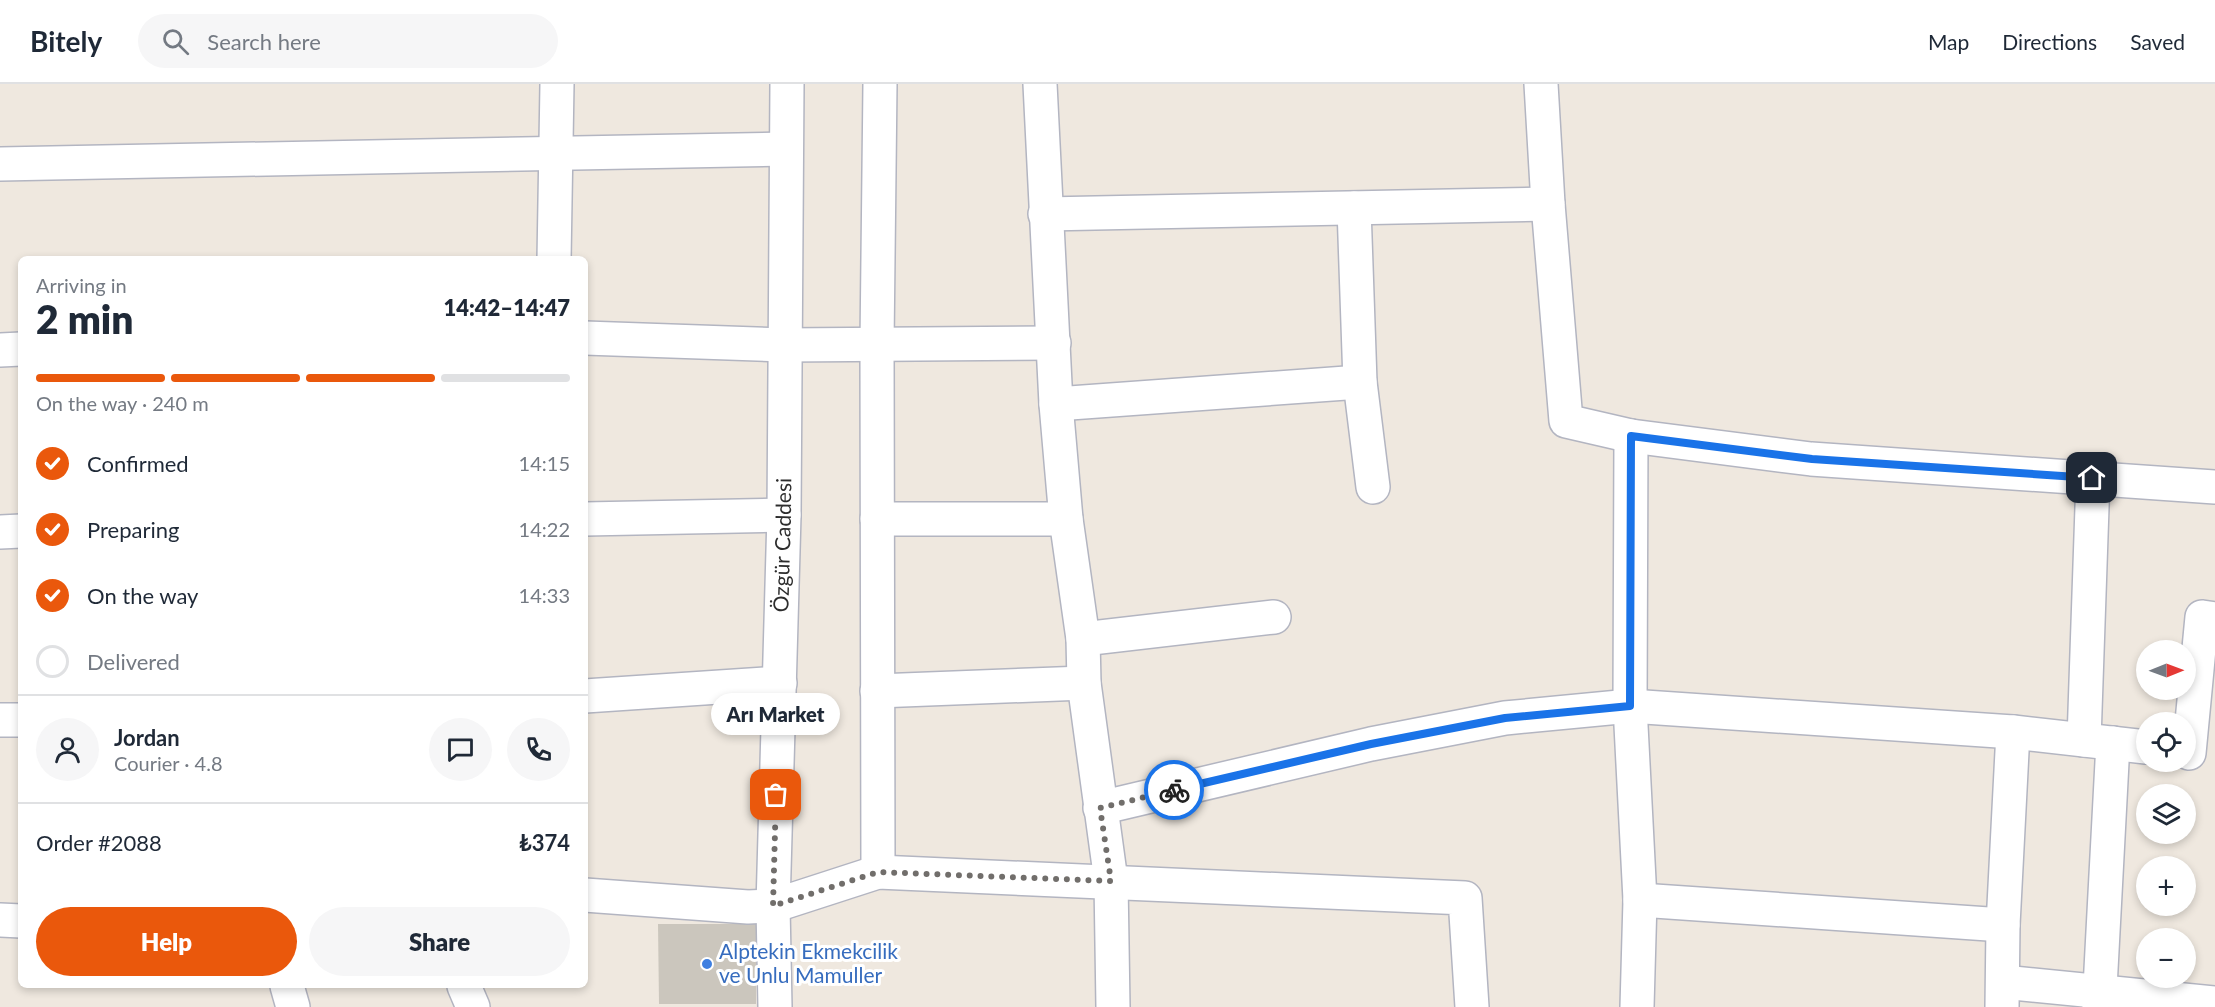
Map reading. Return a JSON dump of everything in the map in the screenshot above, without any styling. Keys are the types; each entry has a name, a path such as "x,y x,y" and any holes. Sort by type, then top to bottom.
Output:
{"street":[{"path":"554,256 557,84"},
{"name":"Özgür Caddesi","path":"775,1007 773,906 783,515 787,84"},
{"path":"878,872 877,344 880,84"},
{"path":"1040,84 1056,404 1066,519 1083,639 1084,683 1111,881 1113,1007"},
{"path":"1541,84 1548,204 1566,421 1631,436 1812,459 2215,487"},
{"path":"0,164 786,148"},
{"path":"1045,214 1548,204"},
{"path":"1354,208 1360,382 1373,487"},
{"path":"588,338 784,345 1054,343"},
{"path":"0,350 18,349"},
{"path":"1056,404 1360,382"},
{"path":"1631,436 1630,706 1640,900 1637,1007"},
{"path":"2092,478 2098,741 2100,999"},
{"path":"588,519 783,515"},
{"path":"877,519 1066,519"},
{"path":"0,531 18,531"},
{"path":"1083,639 1274,617"},
{"path":"2197,754 2202,617 2215,619"},
{"path":"588,696 780,683"},
{"path":"877,691 1084,683"},
{"path":"1100,808 1371,744 1494,720 1630,706 2013,732 2136,746"},
{"path":"0,720 18,720"},
{"path":"2013,732 2002,925 2002,994 2215,1003"},
{"path":"588,895 748,907 773,906 878,872 1465,898 1472,1007"},
{"path":"1640,900 2002,925"},
{"path":"0,920 18,921"},
{"path":"288,988 293,1007"},
{"path":"465,988 473,1007"}],"building":[{"name":"Alptekin Ekmekcilik ve Unlu Mamuller","path":"658,924 756,924 756,1004 659,1004"}],"way so far":[{"path":"776,795 773,906 878,872 1111,881 1100,808 1174,790"}],"place":[{"name":"Arı Market","path":"776,795"},
{"name":"Alptekin Ekmekcilik ve Unlu Mamuller","path":"707,964"}],"route":[{"path":"1174,790 1371,744 1505,718 1630,706 1631,436 1812,459 2092,478"}]}
